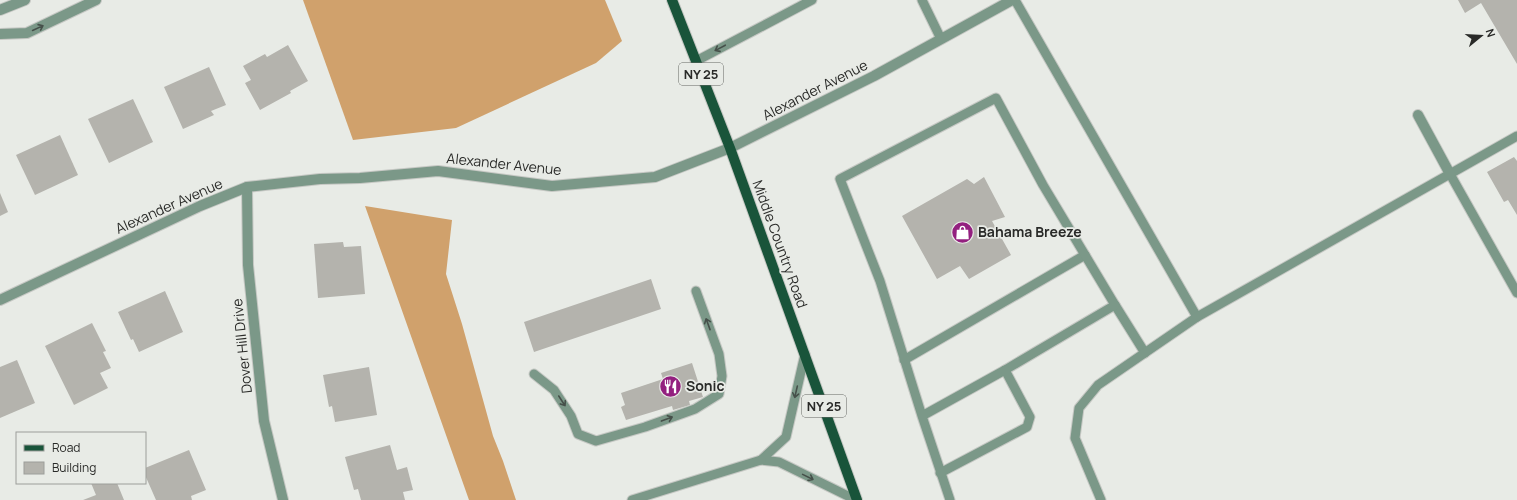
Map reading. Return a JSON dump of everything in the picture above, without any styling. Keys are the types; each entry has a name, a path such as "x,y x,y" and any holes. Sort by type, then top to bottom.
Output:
{"main road":[{"name":"Middle Country Road","path":"672,0 730,148 857,500"}],"street":[{"path":"0,10 25,0"},
{"path":"0,34 27,33 96,0"},
{"name":"Alexander Avenue","path":"0,300 200,206 247,187 320,179 360,178 438,171 552,186 655,177 730,148 874,76 1014,0"},
{"path":"1418,115 1450,174"},
{"name":"Dover Hill Drive","path":"247,187 248,265 264,421 283,500"}],"lane":[{"path":"696,61 812,0"},
{"path":"922,0 941,39"},
{"path":"1014,0 1197,317"},
{"path":"950,500 940,473 880,282 840,179 996,98 1042,185 1145,353"},
{"path":"1101,500 1075,438 1079,408 1098,385 1197,317 1517,136"},
{"path":"1450,174 1517,293"},
{"path":"904,360 1085,255"},
{"path":"534,374 554,390 571,416 578,434 596,441 645,427 695,409 719,394 722,376 719,354 696,291"},
{"path":"922,416 1115,305"},
{"path":"761,460 786,437 804,354"},
{"path":"940,473 1027,428 1030,417 1004,370"},
{"path":"632,500 761,460 779,462 857,500"}],"shaded area":[{"path":"303,0 605,0 622,41 596,63 456,128 353,140"},
{"path":"365,206 452,220 446,274 462,324 493,436 516,500 469,500"}],"building":[{"path":"1458,0 1517,0 1517,64 1481,3 1465,13"},
{"path":"288,45 308,81 290,91 291,93 260,110 245,83 251,80 243,66 265,54 267,57"},
{"path":"209,67 226,105 211,111 214,115 183,129 164,87"},
{"path":"133,99 153,142 109,163 88,119"},
{"path":"60,135 78,175 35,195 16,155"},
{"path":"1514,157 1517,161 1517,215 1508,200 1504,202 1487,172"},
{"path":"984,177 1005,217 992,221 1011,255 969,279 960,266 937,279 902,216 967,179 974,184"},
{"path":"0,193 8,212 0,216"},
{"path":"343,242 344,247 361,246 365,294 318,298 314,244"},
{"path":"651,279 661,309 534,352 524,322"},
{"path":"165,291 183,332 139,352 133,339 131,340 118,312"},
{"path":"92,323 106,351 103,352 111,368 100,373 108,388 74,405 45,346"},
{"path":"17,360 35,403 0,418 0,367"},
{"name":"Sonic","path":"692,363 703,397 689,401 690,405 673,410 672,406 626,420 621,407 625,405 621,393 663,379 661,373"},
{"path":"369,367 377,415 335,422 332,406 329,407 323,375"},
{"path":"390,445 397,470 407,467 413,490 403,492 405,500 361,500 358,489 354,490 345,457"},
{"path":"189,450 206,490 191,496 192,500 156,500 146,477 146,468"},
{"path":"91,484 117,484 124,500 83,500 96,495"}],"place":[{"name":"Bahama Breeze","path":"962,232"},
{"name":"Sonic","path":"671,386"}]}
